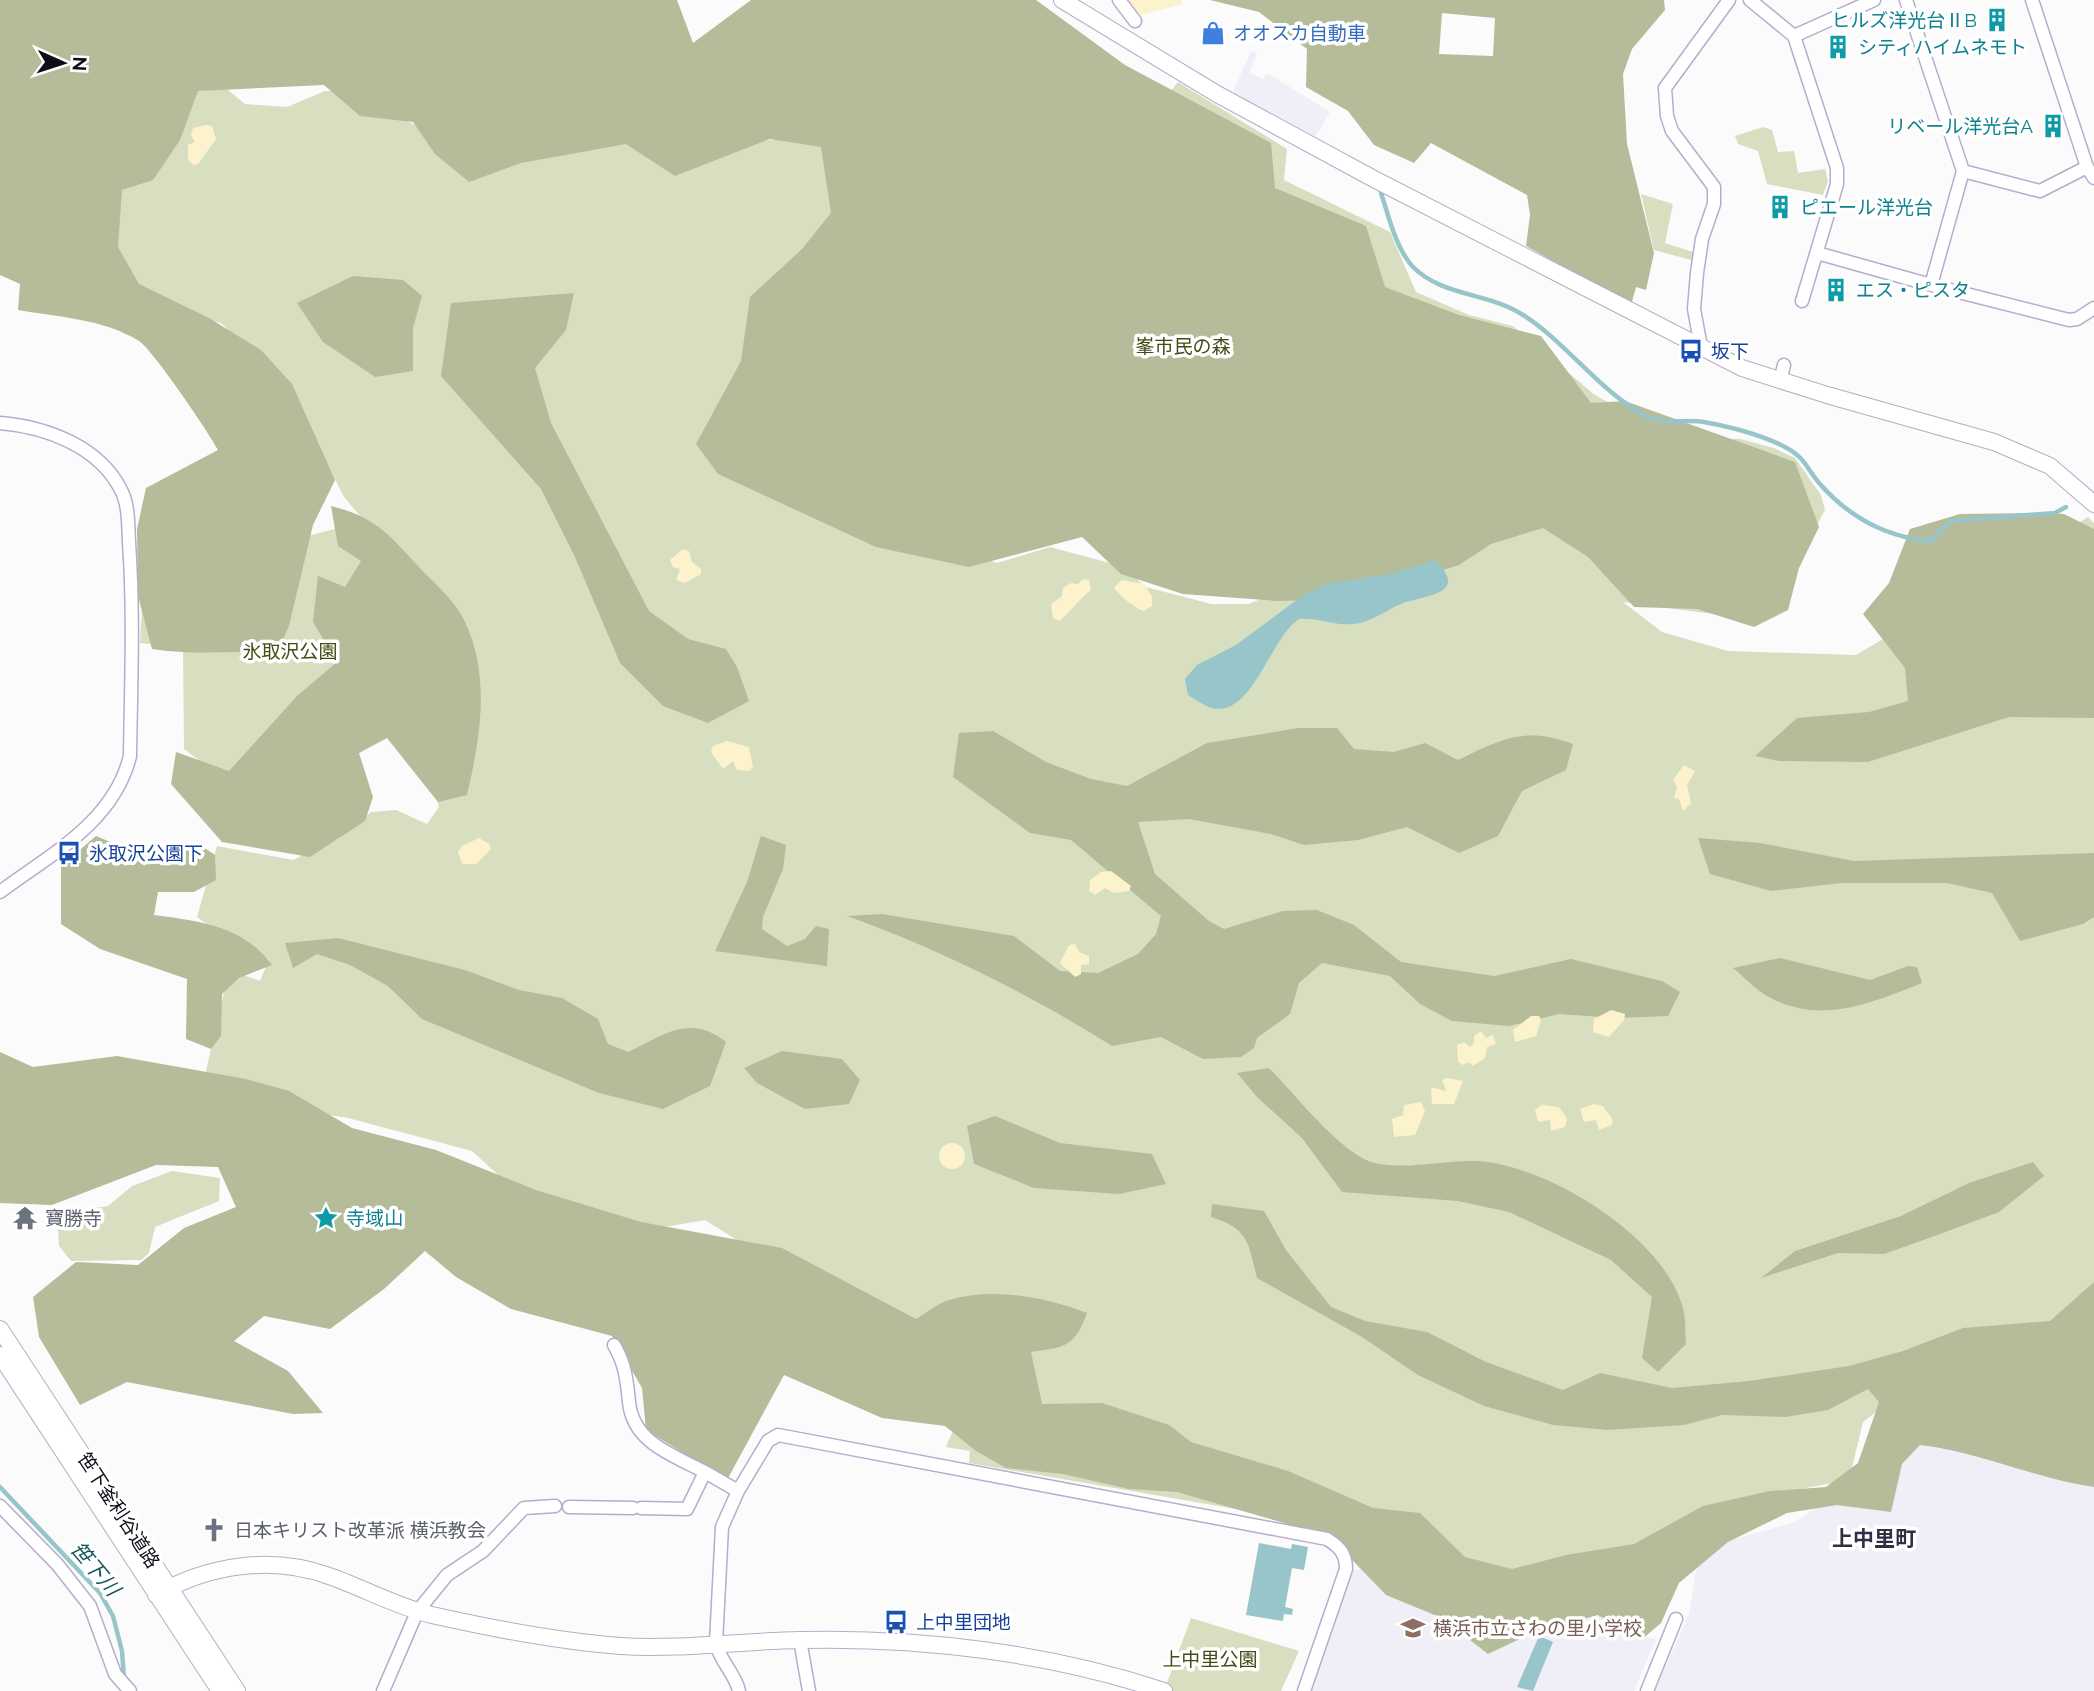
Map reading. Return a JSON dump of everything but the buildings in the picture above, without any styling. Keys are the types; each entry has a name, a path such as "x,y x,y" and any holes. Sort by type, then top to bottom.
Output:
{"street":[{"path":"1062,0 1080,5 1217,94 1742,368 1782,373 1994,442 2050,466 2093,500"},
{"path":"1119,0 1135,21"},
{"path":"1701,347 1694,309 1702,239 1714,204 1714,187 1672,131 1667,116 1665,88 1729,0"},
{"path":"1750,0 1794,36 1838,168 1837,184 1802,301"},
{"path":"1794,36 1874,0"},
{"path":"1906,0 1963,171 1931,285"},
{"path":"1963,171 2040,191 2091,173 2032,0"},
{"path":"1817,253 2069,320 2077,319 2094,308"},
{"path":"0,423 42,429 66,439 97,459 121,489 127,510 132,631 130,756 125,776 110,805 84,830 0,892"},
{"name":"笹下釜利谷道路","path":"0,1329 162,1591 220,1691"},
{"path":"614,1345 625,1366 630,1412 639,1432 647,1441 738,1491"},
{"name":"笹下釜利谷道路","path":"0,1355 162,1591 236,1691"},
{"path":"739,1691 737,1682 719,1659 716,1643 722,1527 738,1491 768,1441 778,1435 788,1435 1327,1539 1337,1545 1346,1558 1346,1569 1304,1691"},
{"path":"569,1507 687,1509 705,1472"},
{"path":"0,1506 57,1563 90,1606 115,1674 130,1691"},
{"path":"383,1691 417,1612 447,1575 483,1551 524,1508 555,1506"},
{"path":"162,1591 182,1580 215,1570 242,1566 305,1568 417,1612 510,1632 620,1646 800,1640 889,1642 972,1649 1117,1675 1164,1691"},
{"path":"1647,1691 1676,1619"},
{"path":"800,1640 809,1691"}],"shaded area":[{"path":"1251,51 1257,54 1249,73 1263,79 1267,73 1330,112 1314,139 1232,94"},
{"path":"1933,1431 2094,1482 2094,1691 1655,1691 1689,1614 1697,1564 1704,1547 1793,1523"},
{"name":"横浜市立さわの里小学校","path":"1374,1564 1552,1624 1618,1612 1621,1632 1656,1639 1634,1691 1311,1691 1353,1571"}],"green space":[{"name":"峯市民の森","path":"0,0 677,0 693,43 751,0 1036,0 1125,65 1271,143 1275,188 1366,226 1385,287 1459,315 1541,336 1591,403 1625,401 1795,462 1819,527 1799,568 1788,610 1754,627 1697,609 1634,607 1588,557 1543,528 1491,544 1459,565 1351,599 1278,601 1183,594 1121,574 1082,537 969,567 876,547 718,474 696,444 741,361 750,297 802,249 831,213 821,147 770,139 675,176 626,144 521,163 469,182 435,154 413,122 360,116 324,85 198,91 180,140 153,180 122,190 118,247 139,284 209,318 261,350 292,384 335,480 313,525 289,626 277,653 152,649 138,596 137,529 146,488 218,450 168,375 139,341 96,323 18,310 20,284 0,275"},
{"path":"1210,0 1664,0 1665,10 1632,49 1623,74 1627,144 1654,253 1646,290 1636,287 1631,305 1526,246 1530,215 1527,195 1431,143 1414,163 1374,145 1348,111 1306,87 1307,49 1259,12","holes":["1442,13 1495,18 1493,56 1439,54"]},
{"path":"1178,82 1287,149 1284,180 1390,232 1416,292 1469,315 1513,326 1595,395 1671,437 1740,439 1774,448 1795,458 1821,495 1825,510 1766,621 1623,602 1662,632 1728,651 1856,655 2088,517 2094,523 2094,1378 1900,1394 1863,1422 1849,1480 1726,1503 1595,1592 1340,1527 969,1463 970,1451 946,1447 954,1428 756,1252 705,1220 641,1231 509,1185 472,1151 348,1118 221,1098 206,1071 229,970 260,981 269,960 230,942 197,917 217,846 293,860 338,839 371,812 396,810 427,824 439,807 372,530 344,497 288,387 221,323 146,303 91,226 191,84 222,85 245,104 287,107 325,91 366,90 391,112 424,130 582,125 712,149 795,136 831,146 883,528 997,563 1050,547 1121,566 1146,587 1211,604 1249,604 1341,565 1112,164"},
{"path":"1763,127 1772,130 1778,152 1794,151 1798,173 1825,169 1828,181 1823,195 1767,184 1758,151 1738,144 1735,136"},
{"path":"1641,194 1673,204 1665,243 1696,253 1695,261 1654,250"},
{"path":"353,276 403,280 422,296 413,328 413,371 375,377 323,342 297,303"},
{"path":"574,293 566,330 535,368 551,423 649,611 688,639 726,649 737,667 749,701 708,723 663,706 620,663 575,557 541,489 441,376 451,303"},
{"path":"331,506 358,515 379,527 450,599 465,622 478,664 481,708 467,795 438,802 387,738 359,753 373,797 365,821 310,857 222,842 171,784 176,752 229,771 297,696 337,662 313,622 318,576 345,587 361,561 338,546"},
{"path":"1960,514 2064,514 2094,529 2094,718 2009,717 1868,762 1779,761 1755,756 1797,718 1869,712 1908,701 1905,668 1863,614 1889,583 1910,529"},
{"name":"氷取沢公園","path":"350,525 391,603 331,766 214,772 184,749 183,647 140,643 142,605 210,561"},
{"path":"1299,728 1337,728 1354,749 1394,752 1425,743 1458,760 1514,737 1541,736 1573,744 1566,770 1522,791 1498,836 1459,853 1407,827 1358,840 1304,845 1271,834 1189,819 1138,822 1155,874 1209,921 1224,929 1283,911 1317,910 1354,925 1401,962 1494,976 1571,959 1662,981 1680,992 1668,1016 1617,1018 1559,1014 1509,1026 1452,1021 1420,1004 1390,976 1322,963 1299,983 1290,1014 1257,1038 1254,1048 1241,1057 1203,1059 1161,1037 1112,1046 983,974 914,942 847,916 882,914 1014,936 1060,971 1098,973 1138,954 1156,934 1161,916 1071,840 1030,833 953,777 959,733 993,731 1046,762 1091,779 1127,786 1207,743"},
{"path":"96,836 132,851 196,842 215,855 216,880 194,892 158,892 154,915 204,923 234,934 261,952 272,965 239,978 222,994 221,1036 211,1049 186,1039 187,979 100,949 61,924 61,866"},
{"path":"761,836 786,845 783,869 763,917 762,929 787,946 805,939 816,926 829,929 827,966 715,951 747,882"},
{"path":"1698,838 1760,843 1854,861 2094,853 2094,917 2083,924 2020,941 1992,893 1947,883 1841,883 1771,891 1710,874"},
{"path":"338,938 465,970 519,990 562,998 598,1019 608,1044 628,1052 665,1034 689,1028 713,1033 726,1042 710,1086 663,1109 599,1093 422,1019 388,986 350,965 317,954 293,968 285,943"},
{"path":"1780,958 1870,980 1908,966 1917,967 1922,983 1865,1004 1826,1010 1806,1009 1787,1005 1767,996 1733,968"},
{"path":"782,1051 842,1059 860,1080 849,1104 805,1109 757,1083 744,1068"},
{"path":"0,1052 33,1067 117,1056 246,1079 289,1091 352,1128 436,1150 536,1190 641,1222 782,1248 916,1319 945,1301 983,1294 1037,1298 1071,1307 1087,1313 1073,1339 1060,1347 1031,1352 1042,1404 1102,1403 1169,1425 1191,1442 1288,1471 1373,1508 1420,1513 1465,1557 1512,1569 1566,1555 1634,1544 1703,1506 1770,1491 1826,1487 1858,1463 1879,1402 1868,1389 1828,1410 1785,1417 1722,1415 1684,1425 1607,1430 1553,1425 1484,1406 1418,1375 1362,1337 1257,1278 1245,1238 1233,1227 1211,1217 1212,1204 1264,1211 1286,1250 1331,1307 1365,1321 1427,1332 1486,1362 1563,1390 1600,1373 1672,1388 1749,1381 1849,1366 1903,1351 1963,1328 2050,1321 2094,1282 2094,1487 2050,1478 1964,1453 1920,1445 1902,1464 1891,1512 1837,1505 1787,1513 1728,1542 1679,1583 1661,1623 1640,1641 1598,1615 1530,1634 1488,1654 1442,1618 1386,1595 1329,1536 1177,1492 1129,1489 1063,1474 1006,1468 976,1451 945,1426 882,1418 784,1375 727,1480 646,1430 642,1388 612,1336 511,1309 456,1277 425,1251 384,1289 330,1329 264,1316 234,1341 288,1371 323,1413 293,1414 127,1382 80,1405 39,1337 33,1297 76,1262 138,1265 184,1228 236,1207 218,1167 156,1165 52,1205 0,1203"},
{"path":"1269,1068 1319,1122 1362,1158 1387,1165 1476,1161 1504,1165 1565,1189 1596,1207 1625,1228 1669,1277 1683,1307 1686,1344 1658,1372 1642,1358 1652,1297 1611,1260 1509,1212 1458,1201 1342,1192 1302,1138 1257,1097 1237,1073"},
{"path":"995,1116 1060,1143 1152,1154 1166,1184 1119,1194 1034,1188 974,1164 967,1126"},
{"path":"2033,1162 2044,1176 1999,1212 1884,1254 1838,1253 1761,1278 1795,1251 1901,1216 1969,1183"},
{"path":"172,1171 220,1178 219,1201 155,1227 149,1253 141,1260 71,1261 59,1246 57,1214 108,1206 132,1186"},
{"name":"上中里公園","path":"1191,1618 1299,1651 1281,1691 1164,1691"}],"sand":[{"path":"1128,0 1182,0 1182,4 1141,15"},
{"path":"212,126 216,139 198,164 193,165 188,159 188,145 195,142 191,135 193,128"},
{"path":"683,549 689,551 692,562 701,569 701,574 685,583 676,580 680,569 673,567 670,560"},
{"path":"1083,579 1089,580 1091,590 1059,621 1053,618 1051,604 1062,596 1063,588 1071,583 1078,584"},
{"path":"1122,580 1144,584 1152,596 1152,606 1144,611 1123,597 1114,587"},
{"path":"727,741 749,747 753,767 749,771 737,770 733,761 723,769 711,752 713,746"},
{"path":"1684,765 1695,771 1687,785 1691,803 1683,811 1679,799 1674,798 1677,787 1673,780"},
{"path":"479,838 489,844 491,849 476,864 462,864 458,852 462,846"},
{"path":"1111,871 1131,886 1129,891 1114,893 1105,888 1095,895 1089,891 1090,880 1101,872"},
{"path":"1075,944 1079,952 1089,956 1089,964 1081,965 1081,974 1075,977 1060,963 1069,945"},
{"path":"1611,1010 1625,1014 1624,1020 1609,1037 1593,1032 1594,1019"},
{"path":"1531,1016 1539,1016 1541,1020 1536,1036 1515,1042 1513,1030"},
{"path":"1481,1031 1486,1038 1493,1035 1496,1044 1487,1047 1485,1058 1473,1066 1469,1062 1463,1065 1458,1062 1457,1045 1464,1042 1470,1047 1474,1043 1474,1036"},
{"path":"1447,1078 1463,1081 1454,1104 1432,1104 1431,1087 1446,1091 1442,1080"},
{"path":"1421,1102 1425,1111 1415,1135 1394,1137 1392,1119 1403,1115 1404,1105"},
{"path":"1594,1104 1603,1106 1613,1120 1612,1125 1599,1130 1596,1120 1584,1122 1580,1109"},
{"path":"1542,1105 1559,1107 1567,1118 1565,1127 1551,1131 1550,1120 1538,1122 1535,1110"},
{"path":"952,1143 961,1147 965,1156 961,1165 952,1169 943,1165 939,1156 943,1147"}],"water":[{"path":"1435,560 1445,572 1448,581 1446,587 1439,592 1401,604 1359,623 1299,619 1279,642 1260,674 1238,701 1226,708 1212,708 1188,695 1185,679 1197,665 1236,645 1302,596 1326,584 1390,574"},
{"path":"1259,1543 1291,1549 1292,1544 1308,1547 1304,1570 1292,1568 1285,1607 1293,1609 1292,1615 1284,1614 1283,1621 1246,1615"},
{"path":"1539,1636 1553,1642 1533,1691 1517,1687"}],"waterway":[{"path":"1381,193 1401,250 1412,266 1424,276 1437,284 1495,302 1523,315 1554,339 1613,394 1646,416 1667,421 1697,421 1725,426 1785,447 1802,459 1831,496 1869,524 1898,535 1930,541 1951,521 2055,513 2066,507"},
{"name":"笹下川","path":"0,1487 100,1593 113,1616 122,1651 124,1679"}],"place":[{"name":"ヒルズ洋光台ⅡB","path":"1997,20"},
{"name":"オオスカ自動車","path":"1213,33"},
{"name":"シティハイムネモト","path":"1838,47"},
{"name":"リベール洋光台A","path":"2053,126"},
{"name":"ピエール洋光台","path":"1780,207"},
{"name":"エス・ピスタ","path":"1836,290"},
{"name":"坂下","path":"1691,351"},
{"name":"氷取沢公園下","path":"69,853"},
{"name":"寶勝寺","path":"25,1218"},
{"name":"寺域山","path":"326,1218"},
{"name":"日本キリスト改革派 横浜教会","path":"214,1530"},
{"name":"上中里団地","path":"896,1622"},
{"name":"横浜市立さわの里小学校","path":"1413,1628"}],"district":[{"name":"上中里町","path":"1874,1539"}]}
